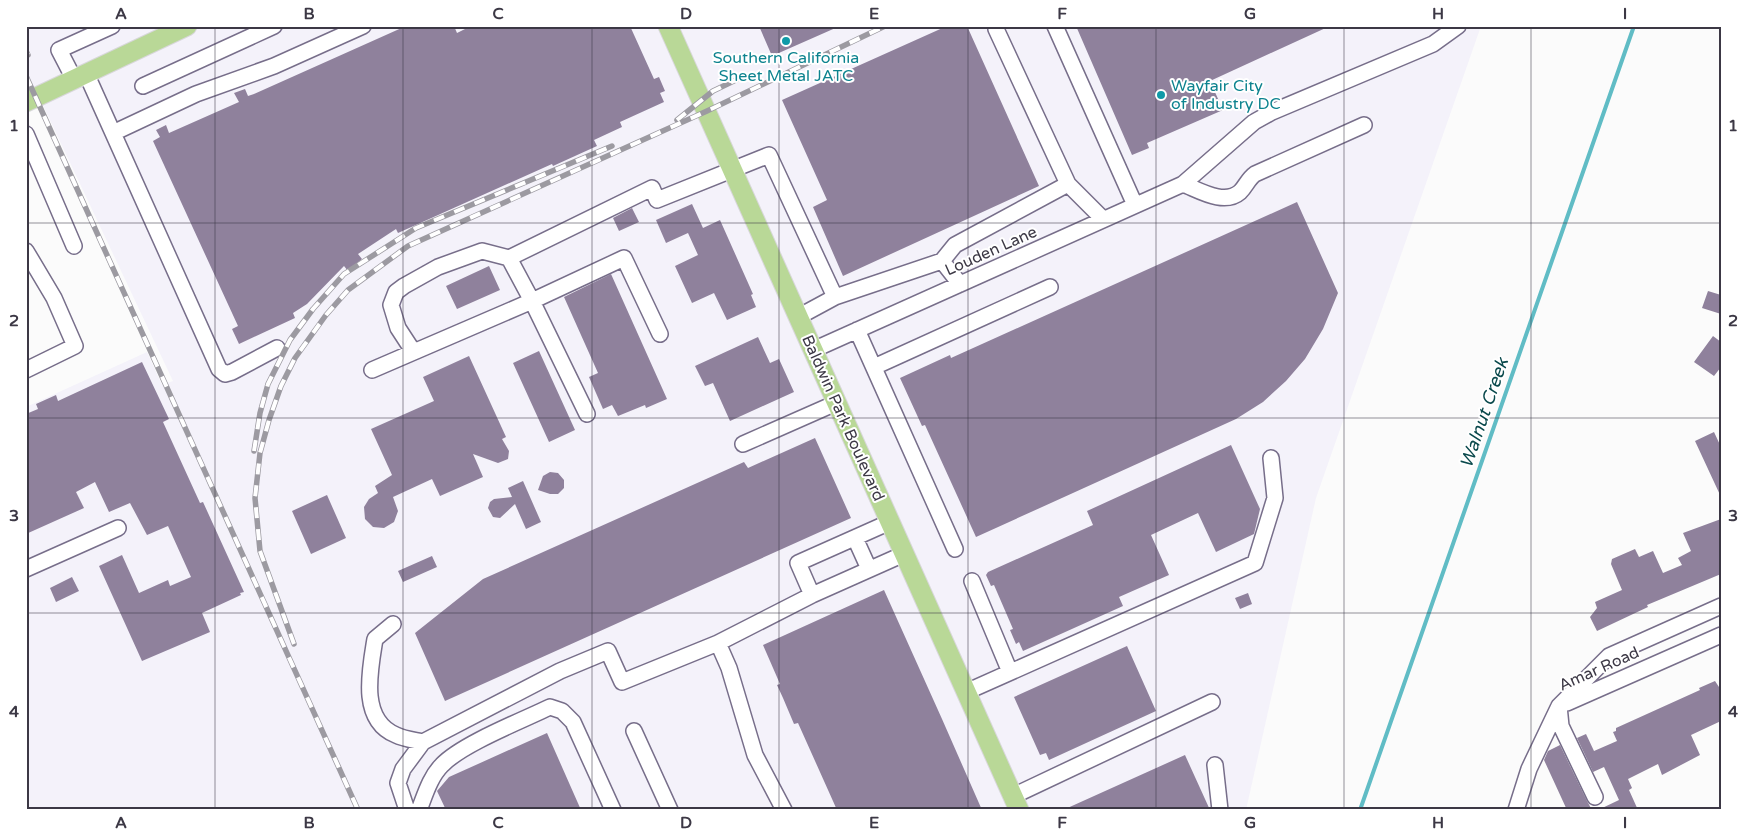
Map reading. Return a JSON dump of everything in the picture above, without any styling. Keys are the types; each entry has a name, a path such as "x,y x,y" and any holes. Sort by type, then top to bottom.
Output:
{"main road":[{"path":"26,102 167,30 187,26"},
{"name":"Baldwin Park Boulevard","path":"668,26 1016,803"}],"street":[{"path":"112,26 59,50 80,76 113,133 219,369 225,374 232,372 277,348"},
{"path":"143,86 274,26"},
{"path":"113,133 196,94 274,66 363,26"},
{"path":"1055,26 1135,205"},
{"name":"Louden Lane","path":"813,350 1183,184 1254,122 1272,112 1433,44 1458,26"},
{"path":"996,29 1068,184 1103,219"},
{"path":"1183,184 1206,193 1229,198 1240,192 1247,180 1256,174 1364,125"},
{"path":"26,134 74,246"},
{"path":"413,351 398,328 391,305 396,292 438,267 482,251 509,258 652,188 657,200 769,155 835,297"},
{"path":"798,317 835,297 942,261 955,245 1068,184"},
{"path":"26,251 54,298 75,346 26,370"},
{"path":"509,258 587,414"},
{"path":"372,370 532,302 624,258 660,334"},
{"path":"942,261 960,284"},
{"path":"874,368 1050,287"},
{"path":"857,330 955,549"},
{"path":"743,444 836,403"},
{"path":"966,692 1255,563 1275,498 1271,458"},
{"path":"812,595 798,563 890,522"},
{"path":"26,569 118,528"},
{"path":"855,538 869,569"},
{"path":"407,810 398,783 403,769 422,742 560,671 608,651 622,682 718,643 812,595 904,554"},
{"path":"972,581 1010,672"},
{"name":"Amar Road","path":"1559,706 1609,656 1721,606"},
{"path":"393,624 375,639 368,692 378,723 396,735 422,742"},
{"name":"Amar Road","path":"1559,706 1721,635"},
{"path":"718,643 729,668 755,755 784,810"},
{"path":"1016,803 1212,702"},
{"path":"1559,706 1561,726 1595,797"},
{"path":"1516,810 1529,769 1559,706"},
{"path":"420,810 428,787 440,767 454,754 550,707 562,711 573,722 613,810"},
{"path":"634,732 670,810"},
{"path":"1215,765 1220,810"}],"shaded area":[{"path":"26,26 1481,26 1316,498 1246,810 26,810 26,407 147,352 162,385 173,381 39,97 26,103"}],"building":[{"path":"406,26 454,26 457,33 471,26 630,26 654,79 659,77 665,91 660,93 664,102 620,122 622,127 594,140 597,146 553,166 552,164 398,233 396,229 358,254 362,259 348,271 344,266 307,304 293,313 295,318 239,344 232,329 238,326 153,141 160,137 156,130 166,125 169,133 239,102 234,93 245,89 248,96 254,94"},
{"name":"Southern California Sheet Metal JATC","path":"759,26 840,26 772,56"},
{"path":"947,26 967,26 1039,186 843,276 813,207 827,200 782,100"},
{"name":"Wayfair City of Industry DC","path":"1076,26 1330,26 1210,81 1223,110 1147,143 1149,148 1132,155"},
{"path":"1297,202 1338,293 1323,329 1305,359 1286,381 1263,402 1236,419 976,537 925,425 922,426 900,378 950,355 951,358"},
{"path":"692,204 703,228 720,220 753,294 751,295 756,307 727,320 714,293 692,303 675,266 698,255 688,233 666,243 656,220"},
{"path":"632,208 639,222 619,231 613,218"},
{"path":"489,266 500,290 457,309 446,286"},
{"path":"611,274 667,399 646,408 645,405 618,416 612,405 603,409 589,377 598,373 564,297"},
{"path":"1708,291 1721,295 1721,314 1702,308"},
{"path":"1713,336 1721,342 1721,367 1714,376 1694,362"},
{"path":"758,337 770,363 779,359 794,392 730,421 713,383 705,386 695,366"},
{"path":"539,351 575,430 549,442 513,363"},
{"path":"469,356 506,437 502,439 509,451 508,459 498,463 473,454 483,477 440,496 432,479 393,497 398,511 394,522 384,528 373,527 365,519 364,507 369,499 378,493 375,486 392,475 371,429 434,401 423,377"},
{"path":"142,362 169,419 163,422 200,503 203,502 244,592 202,613 210,632 142,661 99,566 122,555 139,593 168,580 170,586 191,577 168,526 147,535 130,503 109,512 95,482 76,492 84,508 26,534 26,414 38,409 36,404 56,395 58,401"},
{"path":"1714,432 1721,447 1721,497 1695,441"},
{"path":"815,438 851,518 445,701 415,633 483,579 744,462 748,468"},
{"path":"1231,445 1260,509 1254,534 1216,552 1198,513 1151,535 1169,575 1119,597 1123,606 1023,651 1019,642 1016,644 1010,630 1013,629 994,585 991,586 986,575 988,572 1093,525 1087,511"},
{"path":"550,472 558,473 564,480 564,488 558,494 550,494 538,490 543,476"},
{"path":"523,481 541,522 526,529 515,504 500,518 493,517 488,508 490,502 494,499 512,497 508,488"},
{"path":"327,495 346,538 311,554 292,511"},
{"path":"1721,519 1721,574 1647,605 1648,607 1597,631 1590,617 1597,608 1595,602 1622,590 1611,564 1612,559 1635,549 1639,557 1653,551 1663,573 1682,565 1678,558 1691,551 1683,533"},
{"path":"432,556 437,567 403,582 398,571"},
{"path":"72,577 79,591 56,602 50,588"},
{"path":"884,590 982,810 837,810 798,723 794,724 777,685 780,684 763,645"},
{"path":"1248,593 1252,604 1240,609 1235,598"},
{"path":"1127,646 1156,711 1049,760 1046,753 1040,755 1014,697"},
{"path":"1715,681 1721,690 1721,721 1691,735 1700,755 1662,775 1658,764 1628,779 1632,788 1629,790 1638,810 1598,810 1619,800 1604,767 1593,772 1577,738 1586,734 1594,751 1617,741 1613,732 1616,731 1616,728 1700,690 1699,688"},
{"path":"547,733 581,810 446,810 437,791 449,777"},
{"path":"1560,745 1592,810 1567,810 1544,760 1548,751"},
{"path":"1185,755 1210,810 1063,810"}],"waterway":[{"name":"Walnut Creek","path":"1360,810 1634,26"}],"railway":[{"path":"294,644 260,551 255,498 260,453 281,386 295,358 326,315 348,290 408,246 707,111 885,26"},
{"path":"26,51 28,55"},
{"path":"26,76 358,810"},
{"path":"677,120 713,91 740,78"},
{"path":"254,451 260,413 268,384 290,340 313,309 344,274 416,228 612,146"}],"place":[{"name":"Southern California Sheet Metal JATC","path":"786,41"},
{"name":"Wayfair City of Industry DC","path":"1161,95"}]}
